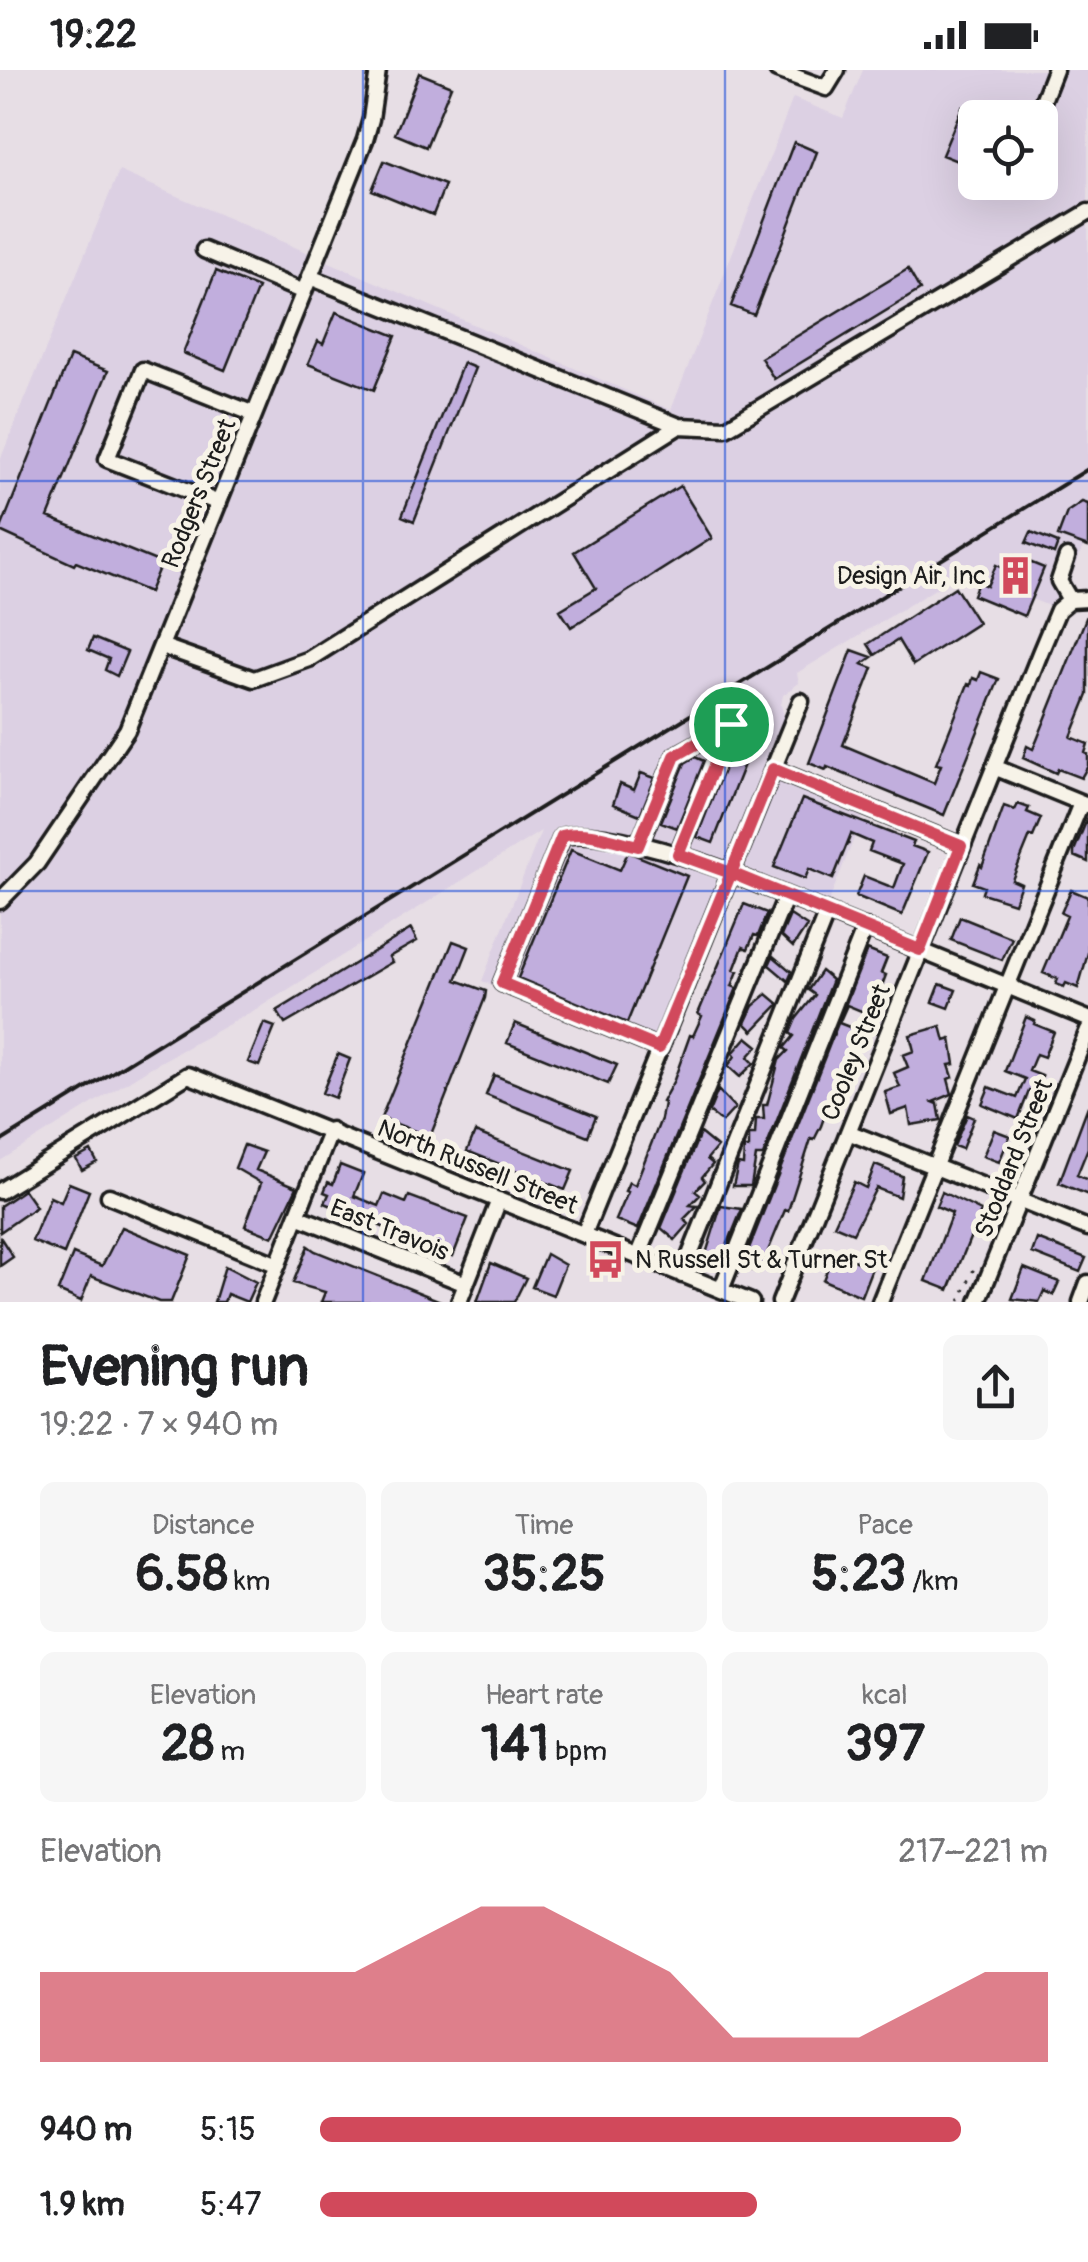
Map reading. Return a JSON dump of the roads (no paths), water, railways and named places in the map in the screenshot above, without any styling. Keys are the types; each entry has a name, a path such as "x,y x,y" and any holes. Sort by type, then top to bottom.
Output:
{"street":[{"name":"Rodgers Street","path":"0,902 37,863 127,730 365,140 378,70"},
{"path":"777,70 826,88 837,70"},
{"path":"1043,100 1055,70"},
{"path":"204,250 307,284 679,426 726,428 1088,212"},
{"path":"218,503 107,459 143,370 254,414"},
{"path":"161,646 254,679 309,659 679,426"},
{"path":"1067,557 1059,580 1070,600 1088,599"},
{"name":"Cooley Street","path":"780,1302 1058,610 1070,600"},
{"path":"584,1234 800,702"},
{"path":"638,846 675,756 731,724 678,854"},
{"path":"880,1302 1006,986 1084,804 994,768"},
{"path":"773,769 961,846"},
{"path":"659,1048 502,983 562,836 598,837 678,854 1088,1019"},
{"path":"638,1257 786,896"},
{"path":"682,1274 827,912"},
{"path":"721,1290 865,927"},
{"name":"Stoddard Street","path":"978,1302 1088,1030"},
{"name":"North Russell Street","path":"0,1191 188,1074 750,1302"},
{"path":"263,1302 332,1130"},
{"path":"848,1132 1088,1228"},
{"path":"109,1196 278,1264"},
{"path":"459,1302 499,1200"},
{"name":"East Travois","path":"297,1216 466,1284"},
{"path":"1080,1302 1088,1284"}],"railway":[{"path":"0,1142 1088,469"}],"place":[{"name":"Design Air, Inc","path":"1016,575"},
{"name":"N Russell St & Turner St","path":"605,1259"}]}
